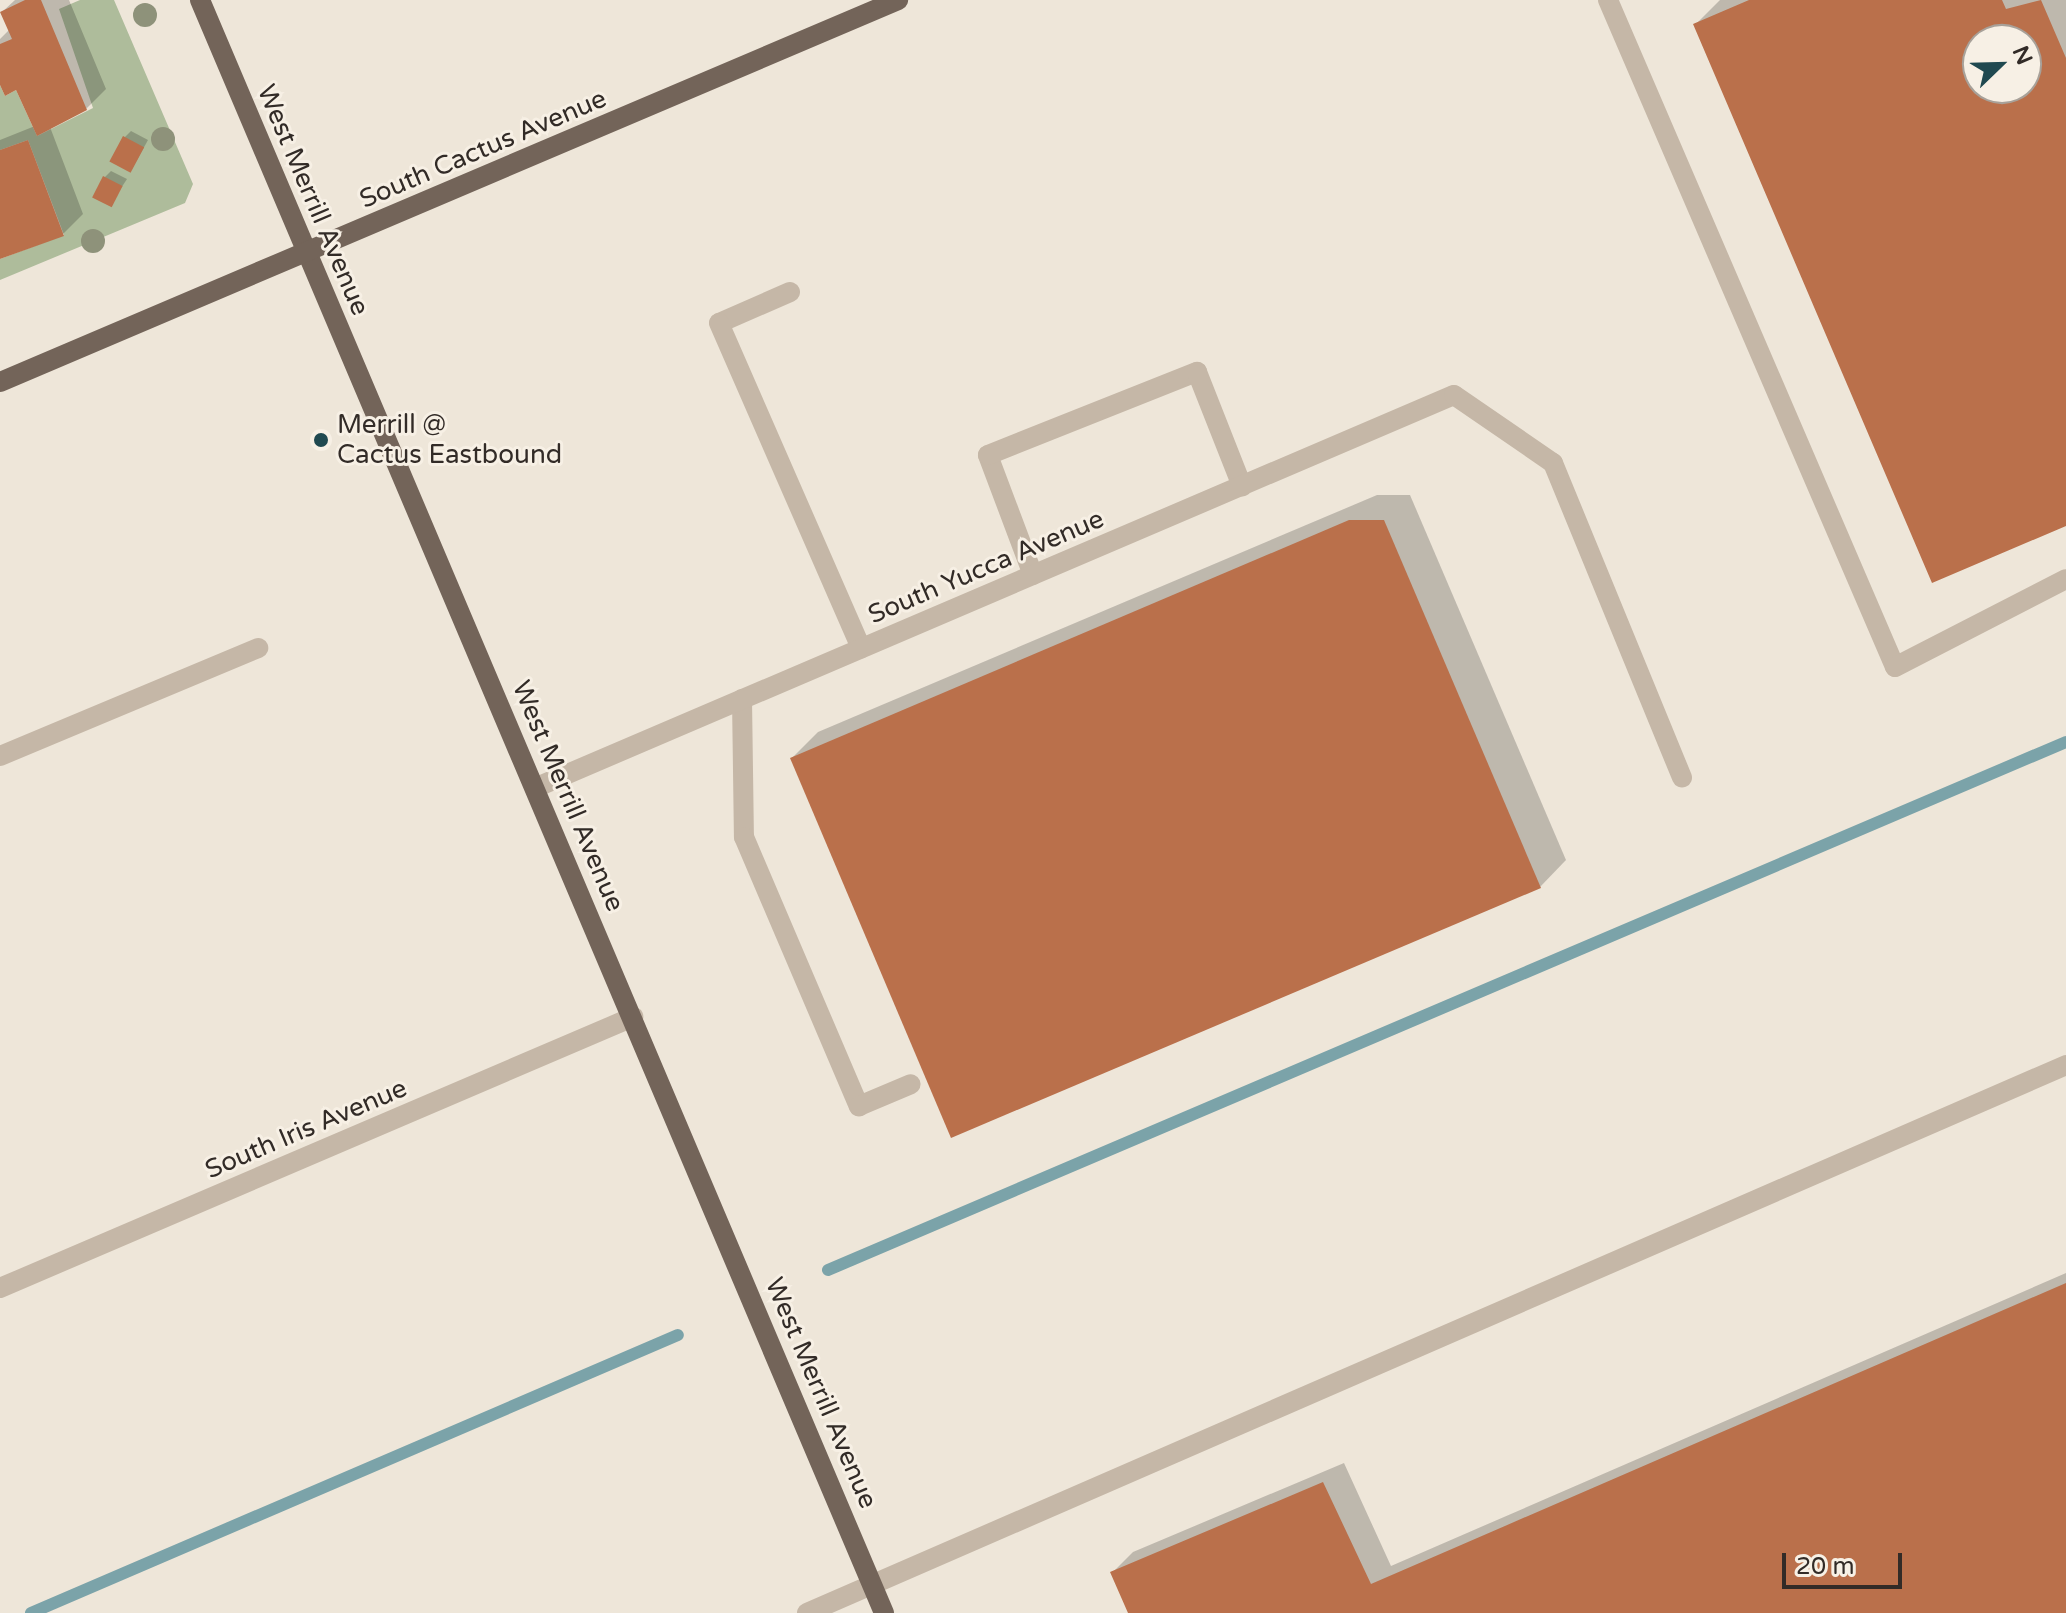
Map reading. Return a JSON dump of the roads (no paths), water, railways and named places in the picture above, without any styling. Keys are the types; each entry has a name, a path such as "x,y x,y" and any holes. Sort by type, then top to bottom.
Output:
{"main road":[{"name":"West Merrill Avenue","path":"200,0 537,787 884,1613"},
{"name":"South Cactus Avenue","path":"0,382 898,0"}],"street":[{"path":"1608,0 1895,667 2066,579"},
{"path":"790,292 719,323 861,648"},
{"path":"1033,575 988,455 1197,372 1242,486"},
{"name":"South Yucca Avenue","path":"537,787 1454,395 1553,463 1682,778"},
{"path":"0,756 258,648"},
{"path":"742,699 744,837 859,1106 911,1084"},
{"name":"South Iris Avenue","path":"0,1288 633,1017"},
{"path":"807,1613 2066,1065"}],"waterway":[{"path":"828,1270 2066,742"},
{"path":"31,1613 678,1335"}],"place":[{"name":"Merrill @ Cactus Eastbound","path":"321,440"}]}
